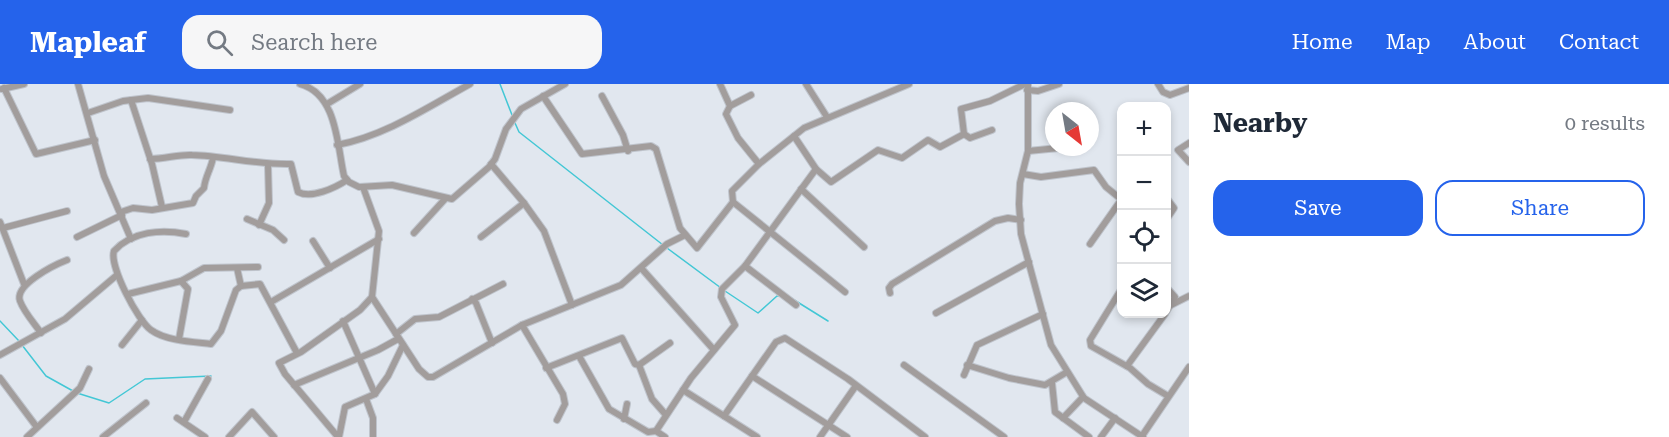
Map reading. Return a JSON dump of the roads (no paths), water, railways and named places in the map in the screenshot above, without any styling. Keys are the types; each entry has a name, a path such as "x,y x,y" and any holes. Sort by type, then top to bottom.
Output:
{"street":[{"path":"24,84 2,89 36,154 95,140"},
{"path":"78,84 104,176 131,239"},
{"path":"300,84 320,94 327,104 347,180"},
{"path":"327,104 360,84"},
{"path":"338,145 357,141 398,124 470,84"},
{"path":"347,180 363,187 392,185 452,199 491,164 511,122 521,109 543,96 550,87 565,84"},
{"path":"720,84 730,106"},
{"path":"806,84 828,117"},
{"path":"543,96 578,151 586,154 628,151 651,146 656,149 680,228 685,236 699,248 733,202 732,191 759,164 794,136 828,117 909,84"},
{"path":"964,134 961,109 990,101 1027,86 1038,91 1059,84"},
{"path":"1158,84 1166,94 1189,88"},
{"path":"1027,86 1028,152 1019,204 1022,237 1051,345 1083,397 1142,437 1189,367"},
{"path":"751,94 730,106 726,114 729,123 759,164"},
{"path":"602,96 623,135 628,151"},
{"path":"88,113 131,100 164,98 230,110"},
{"path":"131,100 150,159 162,207"},
{"path":"964,134 972,139 992,130"},
{"path":"794,136 816,170 831,182 878,150 902,158 928,140 940,147 964,134"},
{"path":"1189,143 1178,150 1189,162"},
{"path":"1028,152 1045,150"},
{"path":"150,159 170,159 191,154 213,158 233,158 268,165 292,165 299,194 337,187 347,180"},
{"path":"77,237 133,208 193,203 204,188 205,177 211,169 213,158"},
{"path":"491,164 544,231 572,305"},
{"path":"259,225 269,203 268,165"},
{"path":"656,431 683,390 735,325 720,293 745,266 770,229 816,170"},
{"path":"1023,174 1041,177 1093,170 1117,197"},
{"path":"338,437 294,385 279,363 360,310 372,297 379,239 377,222 363,187"},
{"path":"801,189 864,247"},
{"path":"414,233 445,199"},
{"path":"733,202 770,229 845,292"},
{"path":"481,237 524,203"},
{"path":"1090,244 1117,206"},
{"path":"41,333 20,301 24,284 1,225 67,211"},
{"path":"247,219 273,230 284,240"},
{"path":"890,293 891,284 980,229 1002,219 1021,220"},
{"path":"186,234 165,230 131,239 112,253 117,275 142,320 153,332 213,344 221,332 236,290 241,286 260,284 297,353"},
{"path":"372,297 424,375 433,377 522,325 621,285 642,269 667,244 685,236"},
{"path":"271,302 379,239"},
{"path":"313,241 330,268"},
{"path":"24,284 67,260"},
{"path":"936,313 1029,262"},
{"path":"745,266 796,305"},
{"path":"128,294 181,280 204,268 258,267"},
{"path":"237,268 241,286"},
{"path":"642,269 714,350"},
{"path":"0,355 41,333 85,305 117,275"},
{"path":"179,339 188,289 181,280"},
{"path":"294,385 358,358 397,336 415,319 439,317 503,284"},
{"path":"1117,296 1090,340 1094,348 1127,366 1148,384 1168,396"},
{"path":"1171,307 1189,296"},
{"path":"475,300 492,343"},
{"path":"964,375 975,348 981,343 1043,314"},
{"path":"1127,366 1149,340 1162,318"},
{"path":"122,345 142,320"},
{"path":"343,321 375,394"},
{"path":"522,325 565,401 557,420"},
{"path":"546,368 621,338 635,364 639,365 652,399 666,415"},
{"path":"724,416 776,342 785,338 848,380 925,437"},
{"path":"639,365 670,343"},
{"path":"338,437 345,407 375,394 391,371 403,345"},
{"path":"579,356 602,401 624,418 648,432 656,431 665,437"},
{"path":"904,365 1004,437"},
{"path":"968,365 1009,378 1043,385 1052,383 1067,372"},
{"path":"27,437 36,426 80,388 89,369"},
{"path":"752,376 847,437"},
{"path":"0,378 36,426"},
{"path":"205,437 180,420 208,380"},
{"path":"1052,383 1054,408 1063,418 1089,437"},
{"path":"820,437 855,387"},
{"path":"683,390 757,437"},
{"path":"1063,418 1083,397"},
{"path":"366,399 373,418 373,437"},
{"path":"103,437 146,403"},
{"path":"624,418 627,404"},
{"path":"229,437 252,412 274,437"},
{"path":"1101,437 1115,418"}],"waterway":[{"path":"500,84 512,115"},
{"path":"515,123 519,132 663,245"},
{"path":"667,248 721,288"},
{"path":"725,291 758,313 777,296 781,296"},
{"path":"791,298 828,321"},
{"path":"0,321 19,341"},
{"path":"22,345 46,376 73,391"},
{"path":"77,393 109,403 145,379 211,376"}]}
